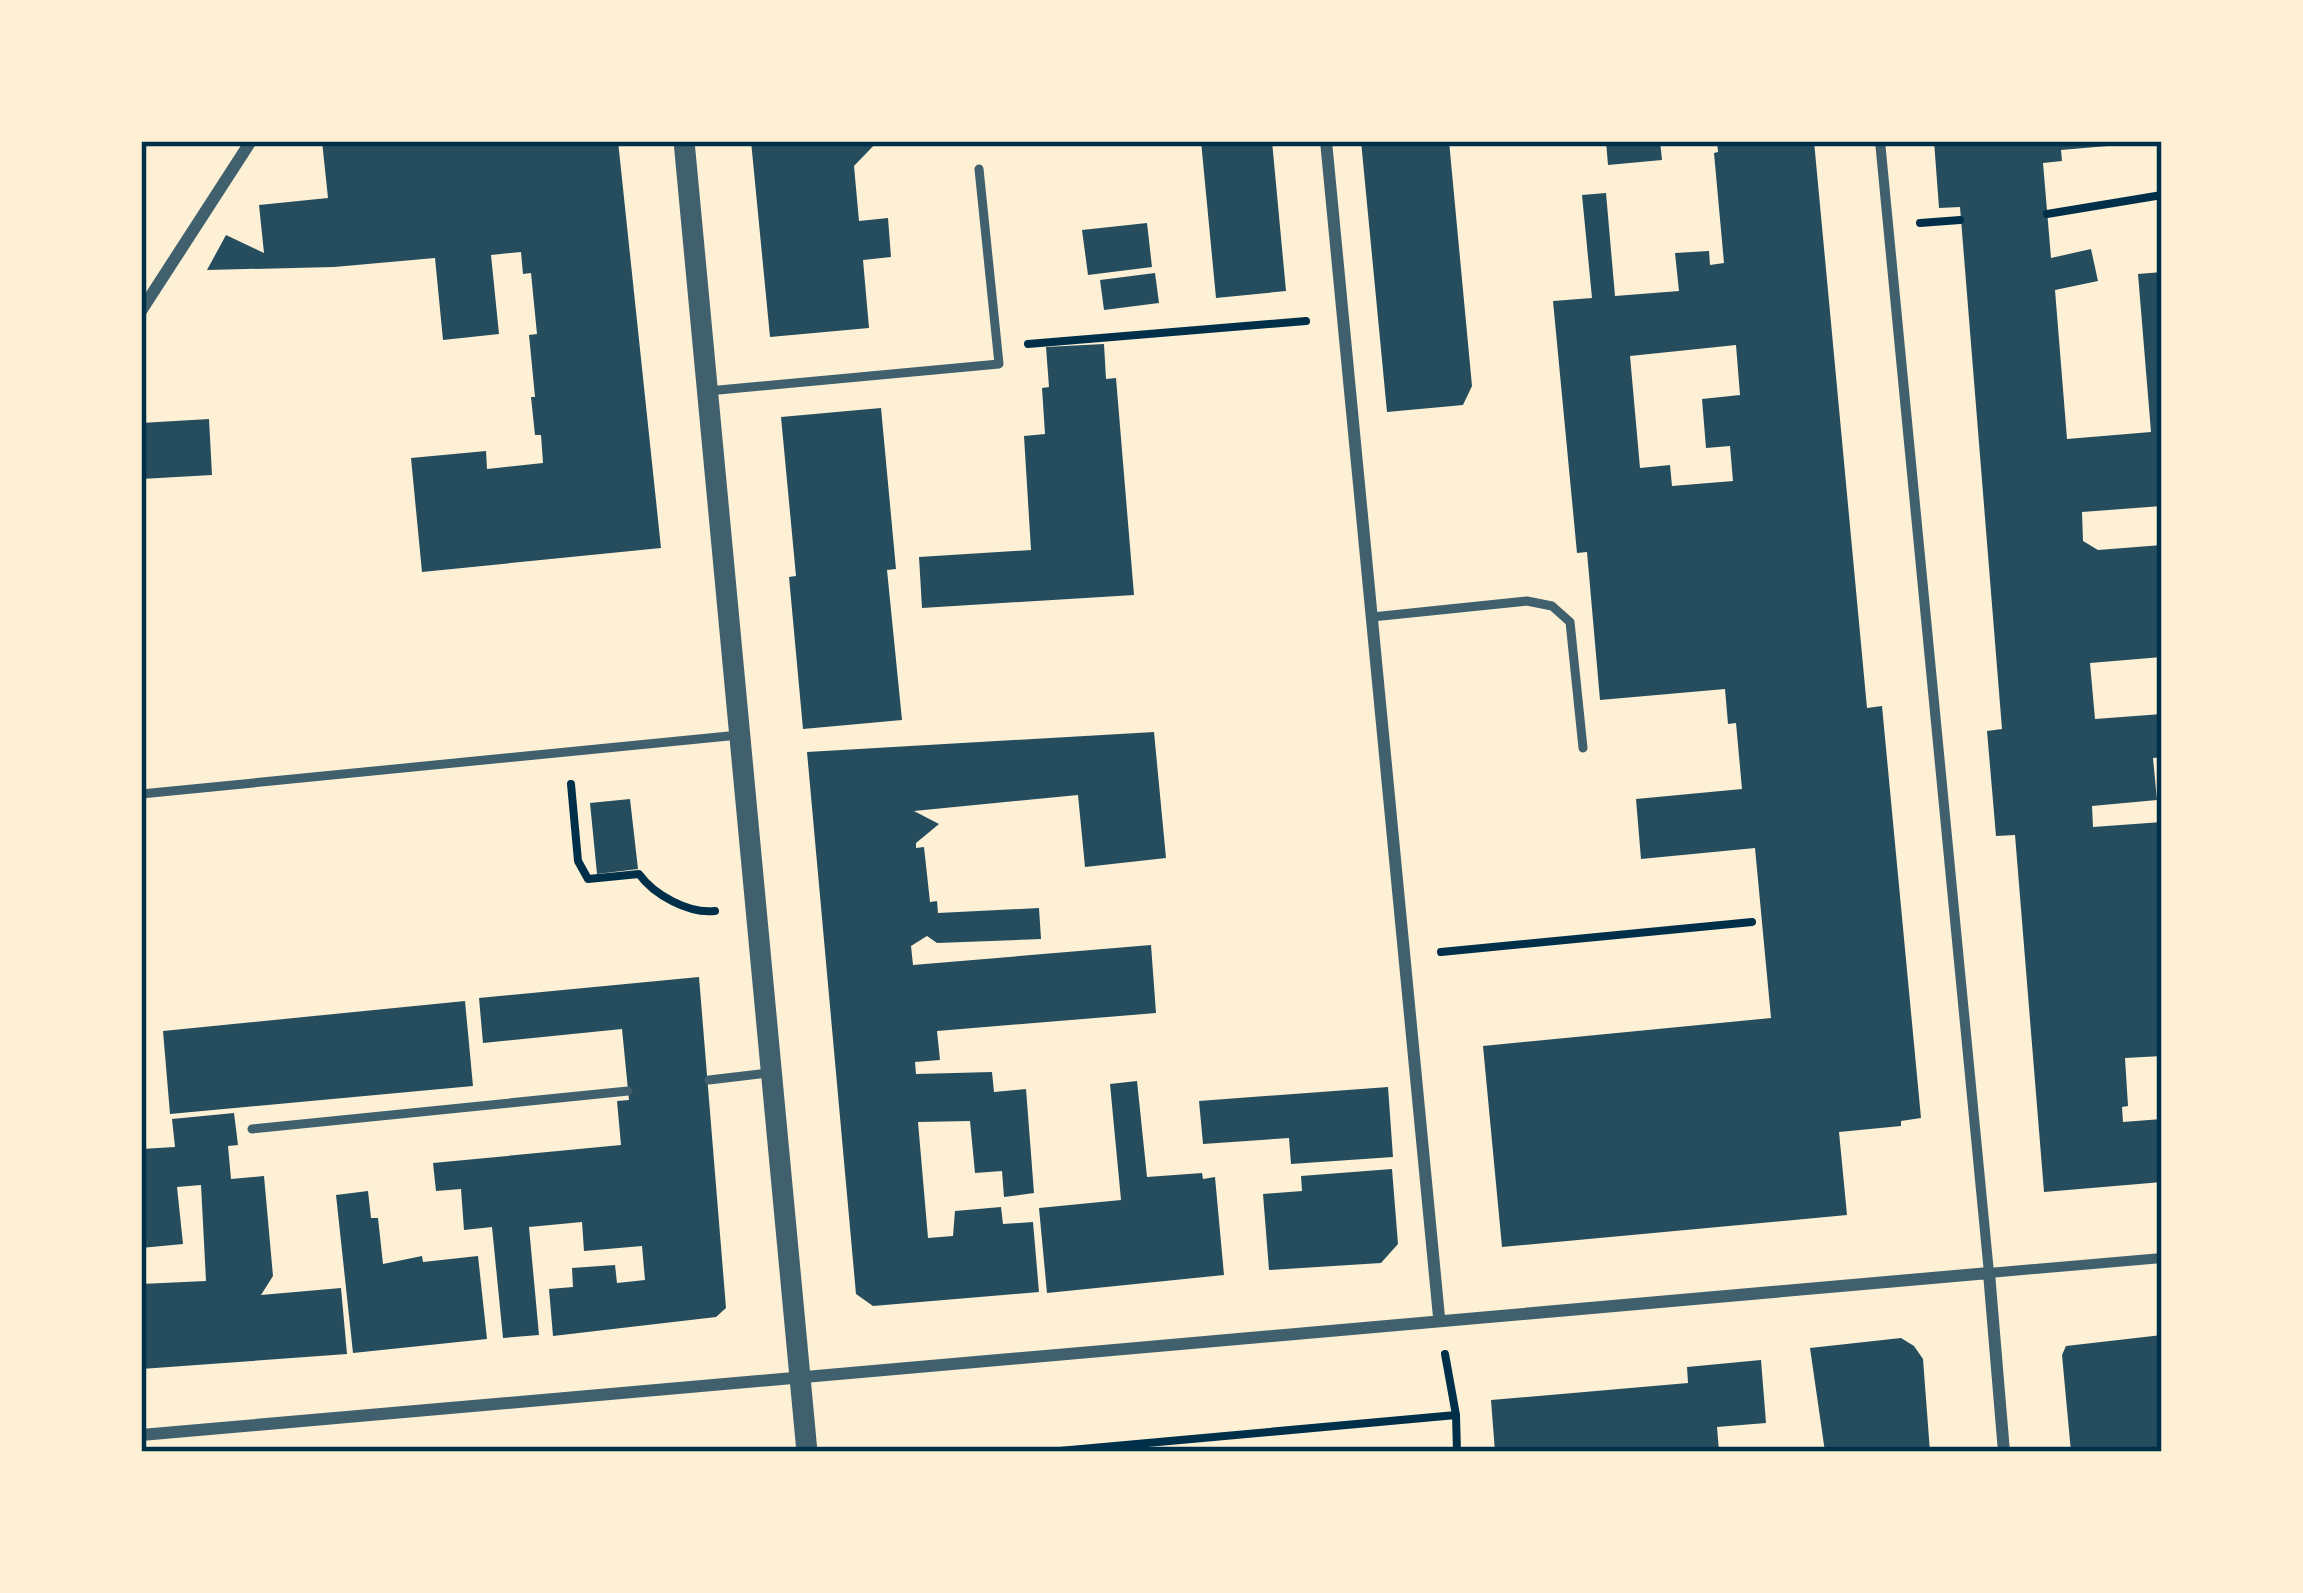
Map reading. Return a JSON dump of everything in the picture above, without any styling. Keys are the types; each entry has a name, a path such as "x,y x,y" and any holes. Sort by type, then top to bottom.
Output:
{"street":[{"path":"141,311 251,141"},
{"path":"684,141 807,1452"},
{"path":"1326,141 1439,1317"},
{"path":"1880,141 2004,1452"},
{"path":"141,1435 1439,1317 2162,1258"}],"lane":[{"path":"708,391 999,364 979,169"},
{"path":"1372,617 1527,601 1552,606 1570,622 1583,748"},
{"path":"141,794 740,735"},
{"path":"709,1080 771,1073"},
{"path":"252,1129 628,1091"}],"path":[{"path":"2047,214 2162,195"},
{"path":"997,347 1343,318"},
{"path":"567,753 578,861 588,879 639,874 648,886 698,913 756,908"},
{"path":"1404,956 1752,922"},
{"path":"1439,1317 1456,1415 1457,1452"},
{"path":"1048,1452 1456,1415"}],"building":[{"path":"322,141 618,141 661,548 422,572 411,458 486,451 487,469 543,463 531,397 535,397 529,335 537,334 531,273 523,274 521,252 491,255 499,334 443,340 435,258 334,267 207,270 226,235 264,253 259,205 328,198"},
{"path":"751,141 878,141 854,166 859,221 888,218 891,257 863,260 869,328 770,337"},
{"path":"1201,141 1272,141 1286,291 1216,298"},
{"path":"1361,141 1449,141 1472,386 1463,405 1387,412"},
{"path":"1606,141 1660,141 1662,160 1608,165"},
{"path":"1717,141 1814,141 1867,708 1882,706 1921,1118 1901,1121 1901,1126 1839,1132 1847,1215 1502,1247 1483,1046 1771,1018 1755,848 1641,859 1636,799 1742,789 1736,723 1728,724 1725,689 1600,700 1587,552 1577,553 1553,301 1592,298 1582,195 1606,193 1615,296 1679,291 1675,253 1709,251 1710,265 1724,263 1714,153 1718,152","holes":["1736,345 1740,395 1702,399 1706,448 1730,446 1733,481 1672,486 1670,465 1640,468 1630,356"]},
{"path":"1934,141 2131,141 2061,150 2062,161 2043,163 2051,258 2091,249 2098,281 2055,290 2067,439 2151,432 2138,274 2162,272 2162,506 2082,512 2083,541 2098,550 2162,545 2162,657 2090,663 2095,719 2162,714 2162,757 2153,758 2157,800 2092,806 2093,827 2162,822 2162,1056 2125,1058 2128,1106 2122,1107 2123,1122 2162,1119 2162,1182 2044,1192 2015,835 1996,836 1987,731 2002,729 1960,207 1939,208"},
{"path":"1147,223 1152,267 1088,275 1082,230"},
{"path":"1155,273 1159,303 1104,310 1100,280"},
{"path":"1104,344 1106,379 1116,378 1134,595 922,608 919,557 1031,550 1024,436 1045,434 1046,347"},
{"path":"881,408 896,569 887,570 902,720 803,729 789,577 796,576 781,417"},
{"path":"209,419 212,475 141,479 141,423"},
{"path":"1154,732 1166,858 1085,867 1078,795 914,811 939,824 916,843 916,848 924,847 930,902 937,901 938,913 1039,908 1041,939 937,943 927,936 911,946 913,965 1151,945 1156,1013 937,1031 940,1060 915,1062 916,1074 992,1072 994,1092 1026,1089 1034,1193 1004,1197 1002,1171 975,1173 970,1121 918,1122 928,1238 953,1236 955,1211 1001,1207 1003,1224 1033,1222 1039,1292 873,1306 856,1294 807,752"},
{"path":"630,799 638,869 597,874 590,803"},
{"path":"699,977 726,1308 716,1317 553,1336 549,1289 573,1287 572,1268 615,1265 617,1283 645,1280 642,1246 584,1251 582,1222 529,1227 539,1335 503,1338 492,1227 464,1230 461,1189 436,1191 433,1163 621,1145 617,1101 629,1100 622,1029 483,1043 479,998"},
{"path":"465,1001 473,1086 170,1114 163,1031"},
{"path":"1137,1081 1147,1177 1202,1173 1203,1179 1215,1177 1224,1275 1047,1293 1039,1208 1121,1200 1110,1084"},
{"path":"1388,1087 1393,1157 1291,1164 1289,1138 1203,1144 1199,1101"},
{"path":"234,1113 238,1145 228,1146 231,1179 264,1176 273,1276 261,1295 341,1288 347,1354 141,1369 141,1284 206,1281 201,1185 177,1187 183,1244 141,1248 141,1149 175,1147 172,1119"},
{"path":"1392,1169 1398,1244 1381,1263 1269,1270 1263,1194 1302,1191 1301,1176"},
{"path":"368,1191 371,1218 378,1218 383,1264 422,1256 423,1262 478,1256 487,1339 353,1353 336,1195"},
{"path":"2162,1335 2162,1452 2071,1452 2062,1355 2066,1346"},
{"path":"1901,1338 1923,1359 1930,1452 1825,1452 1810,1348"},
{"path":"1761,1360 1766,1423 1717,1427 1719,1451 1495,1452 1491,1400 1688,1383 1687,1367"}]}
